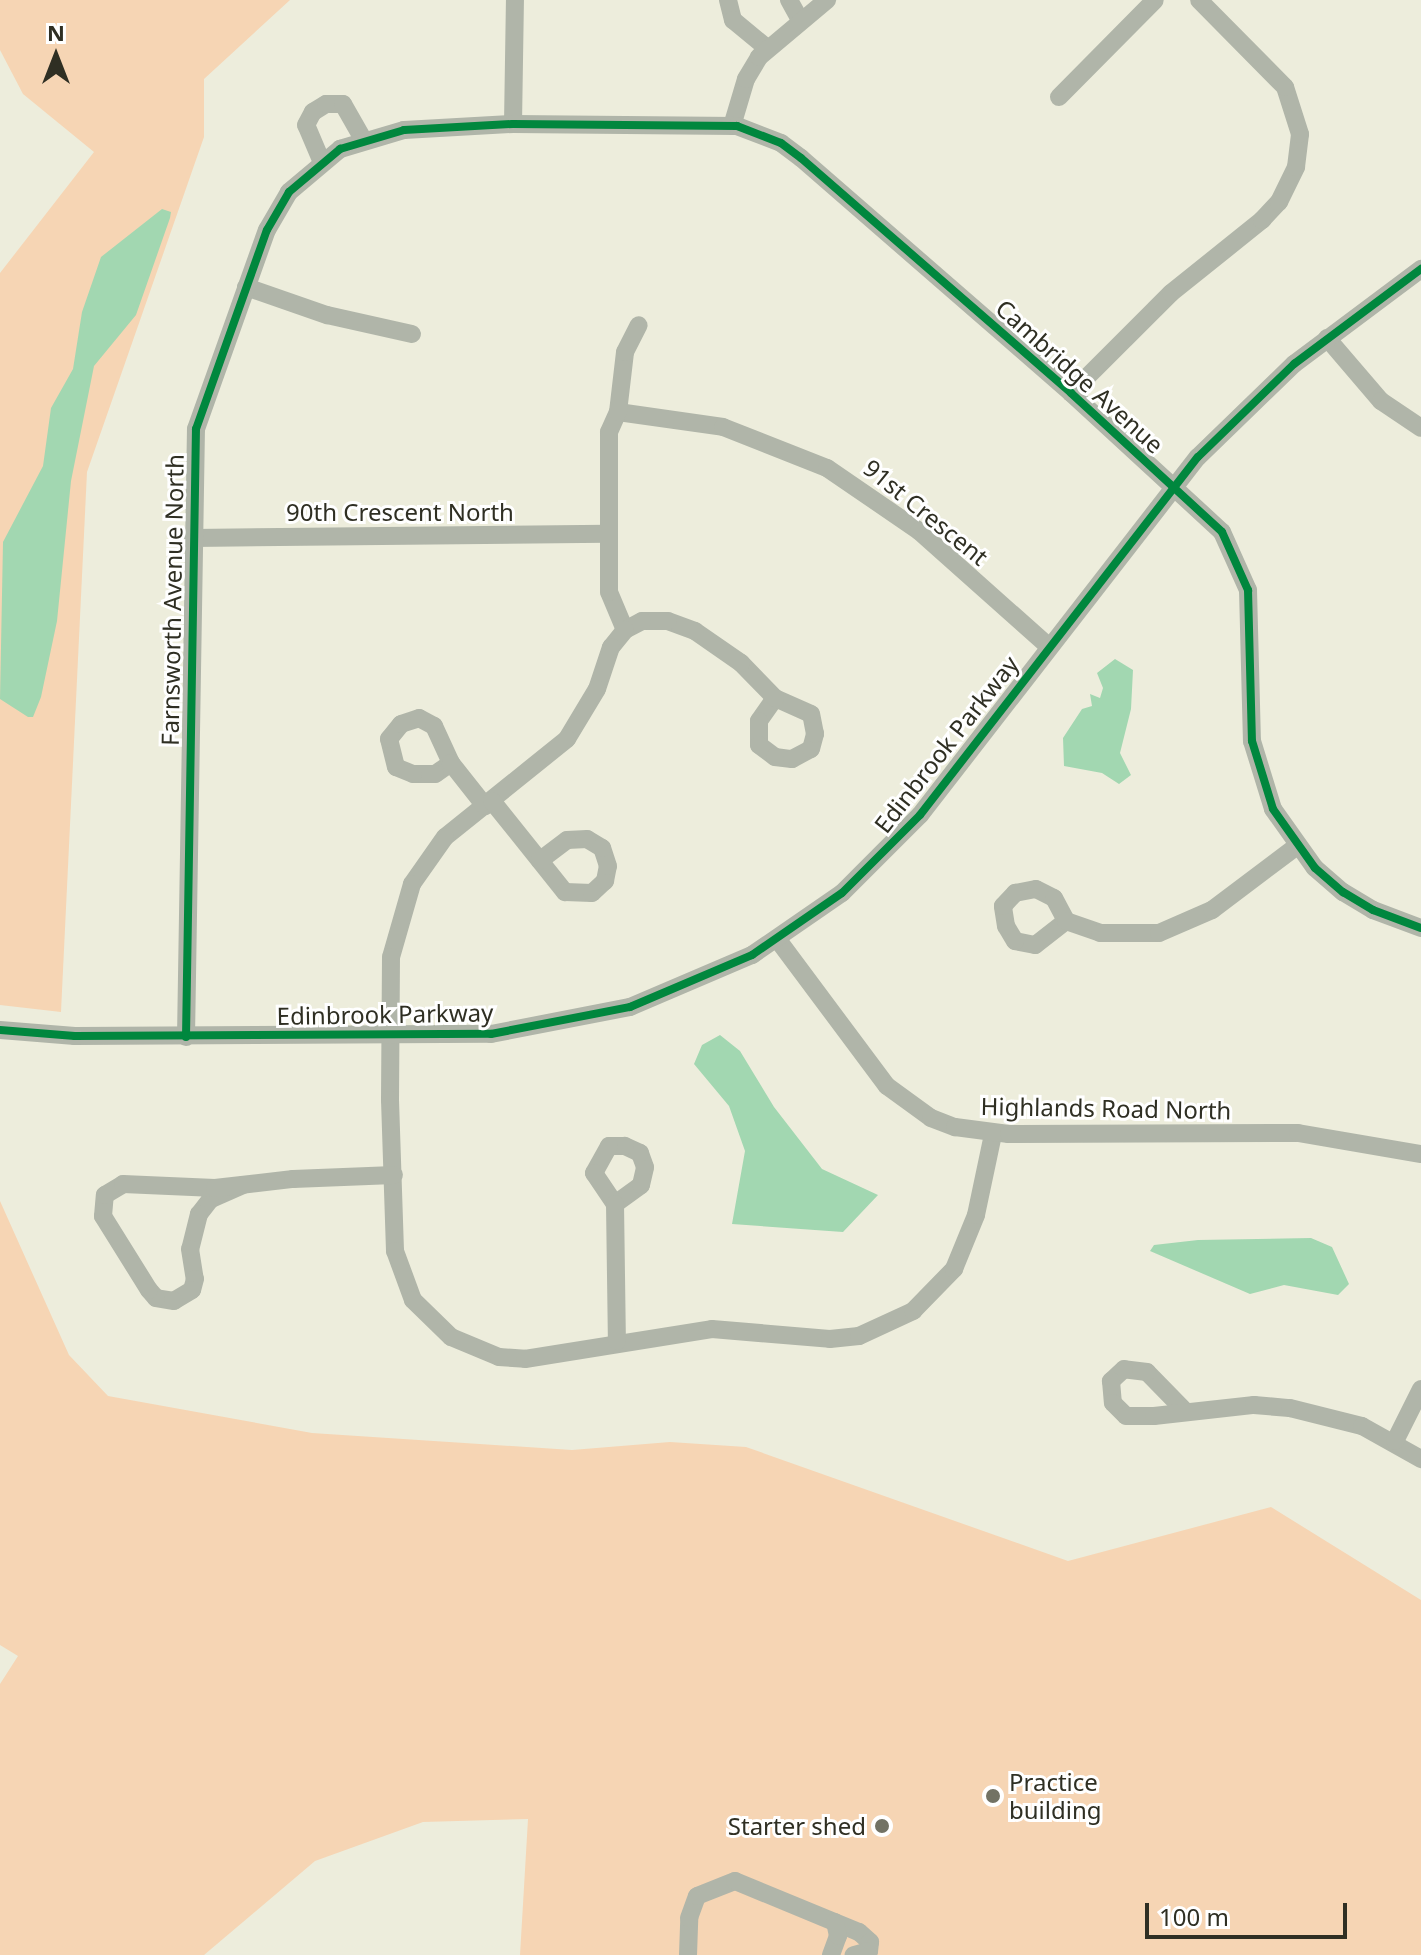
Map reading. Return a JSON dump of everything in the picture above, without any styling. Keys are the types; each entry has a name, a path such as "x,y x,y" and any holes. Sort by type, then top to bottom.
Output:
{"street":[{"path":"513,124 515,0"},
{"path":"728,0 733,20 767,48"},
{"path":"789,0 800,20"},
{"path":"732,126 746,79 767,48 827,0"},
{"path":"1059,97 1155,0"},
{"path":"1071,393 1171,293 1262,220 1279,202 1296,167 1300,134 1285,87 1199,0"},
{"path":"321,160 306,125 313,112 326,104 343,104 363,139"},
{"name":"Farnsworth Avenue North","path":"186,1037 196,429 277,210 321,160 363,139 404,130 615,123"},
{"name":"Cambridge Avenue","path":"615,123 732,126 760,133 801,158 1071,393 1222,532 1239,565 1250,617 1252,741 1273,809 1297,846 1343,892 1373,910 1421,928"},
{"name":"Edinbrook Parkway","path":"0,1030 186,1037 491,1034 577,1021 670,993 778,940 842,893 920,815 1172,485 1262,394 1327,338 1421,269"},
{"path":"246,287 327,315 412,334"},
{"path":"625,630 609,592 609,432 618,412 625,352 639,325"},
{"path":"1327,338 1381,401 1421,428"},
{"name":"91st Crescent","path":"618,412 723,427 827,468 919,531 1048,646"},
{"name":"90th Crescent North","path":"193,538 607,534"},
{"path":"775,698 741,663 695,631 656,619 625,630 611,647 597,689 567,739 445,837 427,860 401,910 391,957 393,1225 402,1277 413,1300 451,1337 499,1357 525,1359 617,1341 712,1329 830,1339 887,1326 936,1292 954,1269 976,1215 993,1134"},
{"path":"451,763 540,860"},
{"path":"1066,921 1100,933 1130,935 1187,924 1297,846"},
{"name":"Highlands Road North","path":"778,940 887,1086 931,1118 993,1134 1298,1133 1421,1154"},
{"path":"243,1185 210,1200 199,1214 190,1249 195,1279 192,1290 174,1301 156,1298 149,1290 103,1216 105,1195 123,1184 243,1185 394,1175"},
{"path":"615,1204 617,1341"},
{"path":"1395,1441 1421,1389"},
{"path":"1186,1412 1254,1405 1327,1414 1395,1441 1421,1459"},
{"path":"688,1955 691,1906 697,1896 722,1884 746,1882 835,1922 870,1942 869,1951 854,1955"},
{"path":"831,1955 838,1936 835,1922"}],"shaded area":[{"path":"0,0 290,0 204,79 204,137 87,472 61,1012 0,1005 0,273 94,152 23,94 0,50"},
{"path":"162,209 171,212 170,218 136,315 94,366 71,481 57,621 41,697 33,717 28,717 0,699 3,542 43,466 51,408 73,369 82,312 101,257"},
{"path":"1115,659 1133,670 1131,709 1120,753 1131,775 1119,784 1102,773 1064,766 1063,738 1082,709 1092,706 1090,694 1100,698 1103,688 1097,673"},
{"path":"720,1035 740,1051 774,1107 822,1169 878,1195 843,1232 732,1224 745,1151 729,1106 694,1064 702,1045"},
{"path":"0,1201 69,1355 108,1396 312,1433 572,1450 670,1442 746,1447 1068,1561 1271,1507 1421,1600 1421,1955 520,1955 528,1819 423,1822 315,1861 204,1955 0,1955 0,1684 18,1656 0,1645"},
{"path":"1311,1238 1332,1247 1349,1284 1338,1295 1284,1285 1250,1294 1150,1251 1154,1245 1198,1240"}],"cycle path":[{"path":"186,1037 196,429 267,230 289,192 340,149 404,130 513,124 737,126 781,143 801,158 1071,393 1222,532 1248,590 1252,741 1273,809 1315,868 1343,892 1373,910 1421,928"},
{"path":"0,1030 75,1036 491,1034 630,1007 752,955 842,893 920,815 1198,457 1294,364 1421,269"}],"place":[{"name":"Practice building","path":"993,1796"},
{"name":"Starter shed","path":"882,1826"}]}
